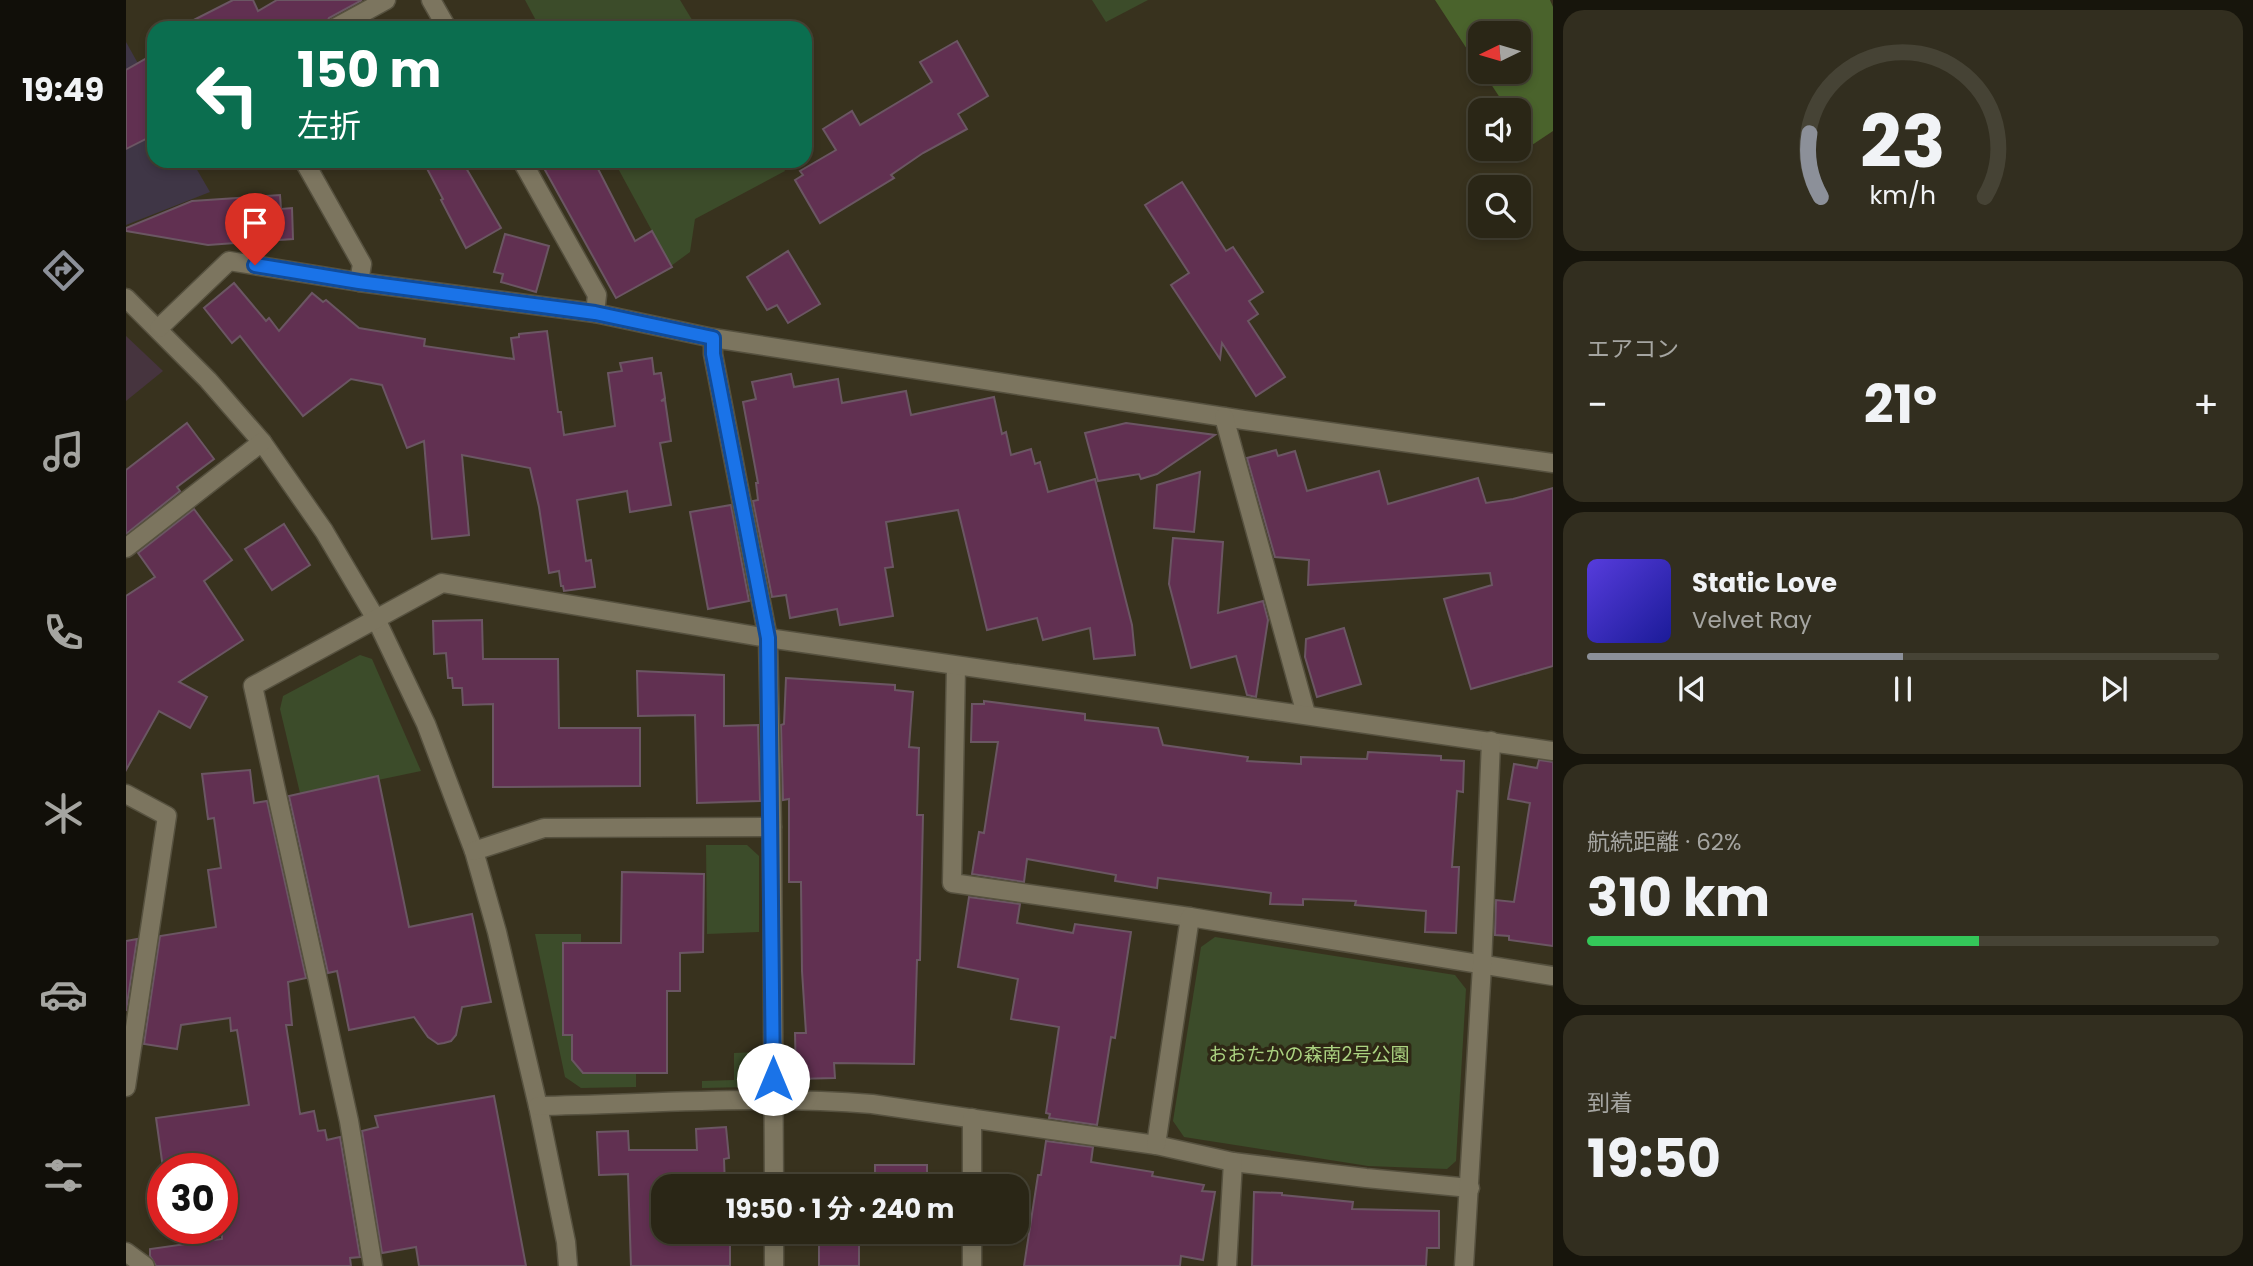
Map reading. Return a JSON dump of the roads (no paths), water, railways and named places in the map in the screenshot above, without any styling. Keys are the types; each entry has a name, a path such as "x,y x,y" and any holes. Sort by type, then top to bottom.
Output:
{"street":[{"path":"348,21 386,0"},
{"path":"431,0 443,21"},
{"path":"308,168 362,264 359,282"},
{"path":"526,168 597,295 595,313"},
{"path":"159,328 229,261 359,282 595,313 713,338 1224,417 1553,463"},
{"path":"126,298 159,328 262,442 324,531 376,619 426,724 474,851 497,932 538,1106 566,1242 568,1266"},
{"path":"713,338 713,354 768,638 774,1174"},
{"path":"1224,417 1307,715"},
{"path":"126,548 262,442"},
{"path":"373,1266 349,1121 253,686 442,583 768,638 1553,751"},
{"path":"956,666 951,883 1190,917 1553,976"},
{"path":"1464,1266 1482,966 1491,741"},
{"path":"126,794 167,816 126,1087"},
{"path":"474,851 544,828 772,827"},
{"path":"1156,1145 1190,917"},
{"path":"538,1106 773,1100 860,1103 1156,1145 1233,1162 1470,1188"},
{"path":"971,1118 972,1174"},
{"path":"1227,1266 1233,1162"},
{"path":"774,1244 774,1266"},
{"path":"972,1244 972,1266"},
{"path":"126,1252 145,1266"}],"park label":[{"name":"おおたかの森南2号公園","path":"1309,1054"}]}
